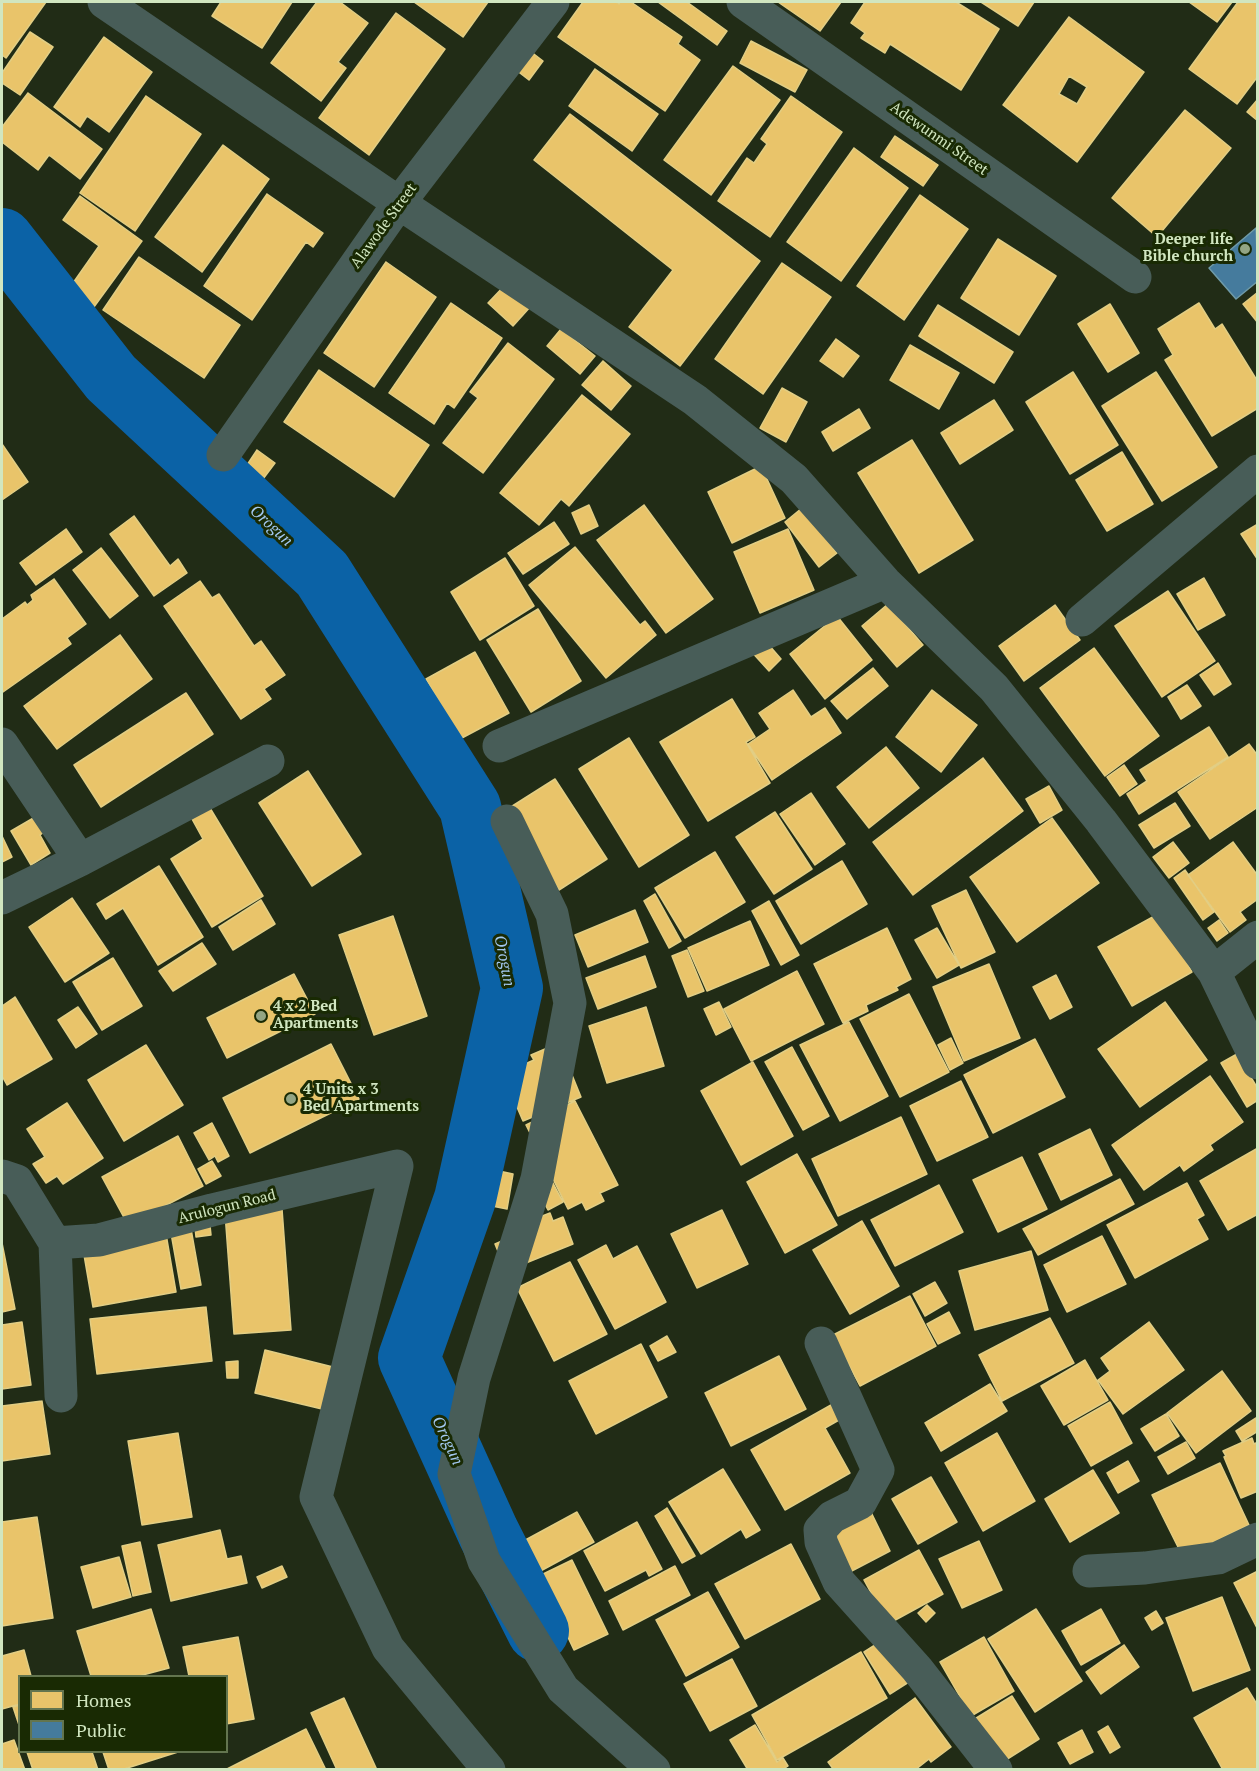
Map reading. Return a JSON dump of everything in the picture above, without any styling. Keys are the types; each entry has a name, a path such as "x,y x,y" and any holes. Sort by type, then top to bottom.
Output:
{"street":[{"path":"104,2 399,203 695,400 794,479 885,582 994,688 1101,821 1214,972 1257,1063"},
{"name":"Alawode Street","path":"223,455 399,203 553,2"},
{"name":"Adewunmi Street","path":"743,2 1135,277"},
{"path":"1082,620 1257,471"},
{"path":"498,746 885,582"},
{"path":"2,744 80,860"},
{"path":"2,898 80,860 268,761"},
{"path":"507,821 552,914 570,1003 537,1179 474,1378 454,1474 484,1562 563,1689 654,1770"},
{"path":"1214,972 1257,937"},
{"name":"Arulogun Road","path":"55,1244 99,1240 212,1210 398,1166 316,1497 388,1648 489,1770"},
{"path":"2,1176 17,1180 55,1244 61,1396"},
{"path":"822,1343 878,1470 860,1503 832,1517 820,1530 821,1542 839,1582 917,1669 996,1770"},
{"path":"1089,1571 1145,1568 1218,1558 1257,1539"}],"building: Homes":[{"path":"2,2 46,2 6,58 2,55"},
{"path":"221,2 292,2 262,48 212,16"},
{"path":"317,2 340,2 368,23 338,62 346,68 321,101 271,63"},
{"path":"414,2 488,2 463,37"},
{"path":"583,2 616,2 619,4 620,2 631,2 682,37 678,44 700,60 665,111 558,37"},
{"path":"658,2 687,2 727,31 717,45"},
{"path":"778,2 841,2 820,31"},
{"path":"865,2 956,2 999,29 961,90 890,44 885,53 861,38 865,33 851,23"},
{"path":"981,2 1034,2 1018,26"},
{"path":"1189,2 1232,2 1217,22"},
{"path":"1238,2 1258,2 1258,76 1237,104 1189,69"},
{"path":"396,13 445,49 369,155 319,118"},
{"path":"1069,17 1144,72 1077,162 1003,105","holes":["1069,76 1087,87 1077,104 1059,94"]},
{"path":"30,32 53,47 20,95 2,83 2,73"},
{"path":"104,37 152,72 109,132 87,116 80,127 54,107"},
{"path":"751,41 807,70 795,92 740,63"},
{"path":"530,51 543,61 529,80 516,70"},
{"path":"733,66 780,100 711,195 664,160"},
{"path":"595,69 658,114 632,151 569,106"},
{"path":"28,93 102,149 80,179 49,155 38,170 2,142 2,127"},
{"path":"146,96 201,134 135,231 80,193"},
{"path":"791,96 842,132 770,237 718,201 747,158 754,163 767,144 761,139"},
{"path":"1258,99 1258,121 1247,112"},
{"path":"1185,110 1231,148 1157,237 1112,198"},
{"path":"570,114 760,261 680,366 629,327 673,270 534,160"},
{"path":"895,136 938,165 923,186 881,157"},
{"path":"223,145 269,179 202,272 155,237"},
{"path":"854,148 908,188 841,281 787,242"},
{"path":"267,194 323,233 313,247 306,242 252,320 204,286"},
{"path":"920,195 968,229 904,320 857,286"},
{"path":"80,196 142,241 91,311 66,293 99,246 63,220"},
{"path":"998,239 1056,276 1019,335 961,298"},
{"path":"139,257 240,325 204,378 103,310"},
{"path":"386,262 436,297 374,387 324,353"},
{"path":"782,263 831,297 763,394 715,359"},
{"path":"507,283 531,306 513,326 488,303"},
{"path":"1258,292 1258,323 1243,304"},
{"path":"451,303 502,338 454,408 447,403 434,424 389,393"},
{"path":"1199,303 1215,329 1222,324 1258,382 1258,408 1212,436 1165,360 1173,355 1158,329"},
{"path":"1110,304 1139,353 1108,372 1078,324"},
{"path":"938,305 1013,352 994,383 919,336"},
{"path":"561,329 595,356 580,374 547,346"},
{"path":"836,339 859,356 843,377 820,361"},
{"path":"508,343 554,379 483,473 443,443 478,398 470,392"},
{"path":"910,345 959,373 939,409 890,380"},
{"path":"603,361 631,386 611,410 582,385"},
{"path":"319,370 429,445 394,497 284,422"},
{"path":"1073,372 1118,445 1070,474 1026,402"},
{"path":"1156,372 1217,467 1162,501 1102,406"},
{"path":"782,388 807,402 786,442 760,428"},
{"path":"582,395 630,434 569,506 561,499 539,525 500,493"},
{"path":"994,400 1013,430 960,464 941,433"},
{"path":"859,409 870,428 833,451 822,432"},
{"path":"912,440 973,540 919,573 858,473"},
{"path":"2,444 28,482 2,500"},
{"path":"257,450 275,463 260,483 243,471"},
{"path":"1122,452 1153,504 1107,531 1076,480"},
{"path":"761,466 785,518 732,543 708,492"},
{"path":"589,505 598,526 581,534 572,513"},
{"path":"644,505 713,599 666,633 597,540"},
{"path":"802,508 837,553 819,567 785,522"},
{"path":"134,516 170,566 178,559 187,573 154,596 110,534"},
{"path":"554,522 569,544 523,574 508,553"},
{"path":"1258,524 1258,560 1241,534"},
{"path":"66,529 82,552 36,585 20,563"},
{"path":"788,529 814,590 760,613 734,552"},
{"path":"575,547 640,625 645,621 656,635 606,678 529,585"},
{"path":"101,548 138,596 110,618 73,570"},
{"path":"505,558 534,606 480,640 451,592"},
{"path":"1204,578 1225,615 1198,630 1177,594"},
{"path":"54,579 86,624 67,638 71,644 3,692 2,619 25,602 27,605 33,600 31,595"},
{"path":"200,581 212,598 219,594 254,646 261,641 285,675 264,689 271,699 241,719 164,606"},
{"path":"1168,591 1215,661 1162,697 1115,626"},
{"path":"888,604 923,645 897,667 862,626"},
{"path":"1055,605 1080,640 1024,681 999,646"},
{"path":"538,609 581,681 531,712 487,640"},
{"path":"837,616 872,660 825,699 790,654"},
{"path":"120,635 152,679 57,749 24,706"},
{"path":"762,637 781,659 769,671 749,649"},
{"path":"1094,648 1159,736 1105,776 1040,688"},
{"path":"475,652 509,713 460,739 426,679"},
{"path":"1218,663 1231,684 1214,695 1200,675"},
{"path":"873,668 888,686 847,719 831,701"},
{"path":"1187,685 1201,706 1181,719 1168,697"},
{"path":"793,690 811,717 825,708 841,733 772,780 748,744 770,729 759,713"},
{"path":"932,690 977,725 941,772 896,737"},
{"path":"186,693 213,734 101,807 74,765"},
{"path":"732,699 755,737 746,742 770,783 708,821 660,742"},
{"path":"1209,727 1228,757 1139,814 1127,794 1147,781 1140,770"},
{"path":"629,738 689,835 639,867 579,769"},
{"path":"1249,744 1258,756 1258,807 1210,839 1178,792"},
{"path":"886,747 919,788 869,828 837,787"},
{"path":"983,758 1023,811 913,895 873,842"},
{"path":"1124,765 1137,784 1120,796 1107,777"},
{"path":"308,771 361,854 312,886 259,803"},
{"path":"555,779 607,859 559,890 506,810"},
{"path":"1049,786 1062,810 1040,823 1026,799"},
{"path":"811,793 845,844 815,865 780,814"},
{"path":"1175,803 1190,826 1154,848 1139,825"},
{"path":"210,808 263,896 212,927 171,859 203,839 192,819"},
{"path":"775,812 812,869 774,894 736,837"},
{"path":"42,813 50,828 40,835 50,853 31,865 11,831"},
{"path":"1052,818 1099,883 1017,942 970,877"},
{"path":"2,836 12,857 2,862"},
{"path":"1173,842 1189,863 1169,878 1153,857"},
{"path":"1233,842 1258,876 1258,899 1240,912 1246,920 1230,932 1188,875"},
{"path":"715,852 745,902 685,938 655,888"},
{"path":"842,861 867,904 801,944 776,901"},
{"path":"159,866 203,937 158,965 123,908 106,919 97,904"},
{"path":"1185,870 1214,912 1203,920 1174,878"},
{"path":"966,890 995,952 961,968 932,906"},
{"path":"655,894 681,941 669,948 644,901"},
{"path":"72,898 109,953 65,982 29,927"},
{"path":"261,900 275,924 233,950 219,927"},
{"path":"769,901 799,955 781,965 752,911"},
{"path":"635,910 648,942 588,967 575,935"},
{"path":"1160,913 1192,972 1132,1006 1098,947"},
{"path":"393,916 427,1016 374,1035 339,935"},
{"path":"1219,920 1228,933 1217,941 1208,928"},
{"path":"750,921 769,965 707,991 688,948"},
{"path":"887,928 911,979 896,987 898,990 866,1005 868,1011 843,1023 814,964"},
{"path":"937,928 959,965 937,978 915,940"},
{"path":"202,943 216,964 173,991 159,971"},
{"path":"687,950 704,991 688,997 672,956"},
{"path":"645,956 656,987 598,1009 586,978"},
{"path":"113,958 142,1006 102,1030 73,982"},
{"path":"989,964 1020,1038 964,1061 933,987"},
{"path":"797,971 824,1024 751,1061 724,1009"},
{"name":"4 x 2 Bed Apartments","path":"294,974 315,1014 227,1058 207,1018"},
{"path":"1056,975 1072,1007 1050,1019 1033,987"},
{"path":"909,994 949,1072 900,1097 860,1019"},
{"path":"15,997 52,1059 7,1085 2,1076 2,1006"},
{"path":"719,1002 731,1027 716,1035 704,1009"},
{"path":"1165,1002 1207,1060 1140,1107 1098,1049"},
{"path":"78,1007 97,1034 76,1048 58,1020"},
{"path":"646,1007 664,1066 607,1083 589,1026"},
{"path":"849,1022 888,1096 840,1121 800,1045"},
{"path":"951,1038 963,1063 950,1070 938,1045"},
{"path":"1035,1039 1065,1097 993,1133 964,1075"},
{"path":"559,1043 581,1097 523,1121 504,1077 510,1074 509,1071 534,1060 531,1055"},
{"name":"4 Units x 3 Bed Apartments","path":"331,1044 359,1099 250,1153 223,1098"},
{"path":"146,1045 183,1105 124,1141 88,1080"},
{"path":"792,1047 829,1116 803,1130 765,1062"},
{"path":"1237,1054 1258,1089 1258,1100 1247,1107 1221,1063"},
{"path":"753,1062 793,1136 741,1165 701,1091"},
{"path":"1210,1076 1243,1122 1210,1145 1213,1150 1184,1171 1180,1165 1144,1190 1112,1145"},
{"path":"961,1081 988,1137 937,1161 910,1106"},
{"path":"575,1101 618,1185 600,1193 604,1201 586,1210 582,1202 568,1209 526,1125"},
{"path":"67,1103 103,1158 63,1184 57,1176 46,1183 33,1164 45,1157 27,1129"},
{"path":"901,1117 927,1174 838,1216 812,1159"},
{"path":"212,1123 229,1156 218,1162 215,1156 209,1160 194,1133"},
{"path":"1090,1129 1112,1175 1061,1200 1039,1154"},
{"path":"178,1136 203,1186 128,1225 102,1177"},
{"path":"1258,1148 1258,1214 1228,1230 1200,1181"},
{"path":"797,1154 837,1225 785,1253 747,1182"},
{"path":"1022,1157 1047,1209 998,1232 973,1180"},
{"path":"212,1161 221,1176 206,1184 198,1169"},
{"path":"546,1170 563,1202 548,1210 531,1178"},
{"path":"499,1171 513,1174 507,1209 492,1206"},
{"path":"1120,1179 1134,1204 1038,1255 1023,1229"},
{"path":"1187,1183 1204,1215 1197,1219 1208,1239 1135,1278 1107,1225"},
{"path":"939,1185 963,1232 895,1266 871,1220"},
{"path":"282,1209 291,1330 234,1334 225,1213"},
{"path":"722,1210 748,1264 697,1288 671,1234"},
{"path":"550,1213 553,1221 563,1217 573,1244 506,1271 495,1244 509,1238 506,1230"},
{"path":"209,1216 211,1235 196,1237 194,1218"},
{"path":"862,1221 899,1286 850,1314 813,1250"},
{"path":"191,1229 201,1285 181,1289 171,1233"},
{"path":"166,1234 176,1292 93,1307 83,1249"},
{"path":"1102,1236 1126,1284 1067,1312 1044,1265"},
{"path":"2,1243 15,1309 2,1312"},
{"path":"606,1245 613,1259 637,1246 666,1302 615,1329 578,1260"},
{"path":"1031,1251 1048,1310 975,1330 959,1271"},
{"path":"570,1262 607,1334 554,1361 517,1288"},
{"path":"935,1282 947,1303 925,1316 913,1294"},
{"path":"910,1296 936,1346 860,1386 833,1335"},
{"path":"206,1307 212,1361 97,1374 90,1319"},
{"path":"949,1312 960,1333 938,1344 927,1324"},
{"path":"1050,1318 1074,1363 1002,1401 979,1355"},
{"path":"22,1322 31,1385 2,1389 2,1325"},
{"path":"1149,1322 1184,1370 1123,1414 1098,1380 1110,1371 1101,1358"},
{"path":"667,1336 676,1352 658,1361 650,1346"},
{"path":"641,1344 667,1397 596,1434 569,1381"},
{"path":"265,1350 333,1367 322,1409 255,1393"},
{"path":"779,1356 806,1409 731,1446 705,1393"},
{"path":"1085,1360 1108,1400 1064,1425 1041,1386"},
{"path":"238,1361 238,1378 227,1378 226,1362"},
{"path":"1222,1371 1251,1411 1196,1453 1167,1413"},
{"path":"990,1384 1007,1411 941,1451 925,1423"},
{"path":"42,1401 50,1454 2,1461 2,1406"},
{"path":"1110,1402 1132,1443 1091,1466 1068,1426"},
{"path":"831,1405 839,1420 825,1428 850,1473 785,1510 751,1450"},
{"path":"1166,1414 1179,1436 1155,1451 1141,1429"},
{"path":"1256,1418 1258,1431 1242,1441 1236,1431"},
{"path":"178,1433 192,1517 142,1525 128,1441"},
{"path":"997,1433 1035,1501 983,1531 945,1463"},
{"path":"1252,1438 1254,1444 1258,1446 1258,1491 1241,1498 1223,1451"},
{"path":"1186,1442 1195,1458 1168,1474 1158,1457"},
{"path":"1128,1461 1139,1481 1118,1493 1107,1473"},
{"path":"1220,1463 1249,1525 1183,1557 1152,1495"},
{"path":"723,1469 760,1530 746,1538 741,1529 701,1554 669,1502"},
{"path":"1093,1470 1119,1513 1070,1542 1045,1499"},
{"path":"931,1477 957,1522 918,1544 892,1499"},
{"path":"868,1506 890,1551 846,1574 823,1529"},
{"path":"667,1508 695,1556 682,1563 655,1516"},
{"path":"577,1512 594,1542 535,1574 518,1544"},
{"path":"37,1517 53,1618 2,1626 2,1522"},
{"path":"637,1522 662,1569 649,1576 646,1570 605,1591 584,1551"},
{"path":"220,1530 227,1559 241,1556 247,1583 171,1601 158,1545"},
{"path":"979,1541 1002,1590 962,1608 939,1559"},
{"path":"140,1542 151,1592 133,1596 122,1546"},
{"path":"791,1544 820,1599 745,1639 715,1584"},
{"path":"919,1550 943,1594 888,1624 864,1580"},
{"path":"119,1557 131,1597 93,1608 81,1567"},
{"path":"572,1560 608,1634 574,1650 539,1576"},
{"path":"282,1566 287,1577 262,1588 257,1577"},
{"path":"675,1566 690,1595 623,1630 609,1601"},
{"path":"1258,1571 1258,1630 1234,1583"},
{"path":"708,1592 739,1647 686,1676 656,1620"},
{"path":"1222,1597 1250,1670 1193,1691 1166,1618"},
{"path":"927,1605 935,1613 926,1622 918,1613"},
{"path":"151,1609 169,1668 143,1675 91,1675 77,1631"},
{"path":"1036,1609 1082,1681 1035,1712 988,1639"},
{"path":"1101,1609 1120,1643 1081,1665 1062,1631"},
{"path":"1156,1611 1163,1623 1152,1630 1145,1618"},
{"path":"238,1637 254,1719 228,1724 228,1675 189,1675 183,1647"},
{"path":"984,1637 1014,1691 971,1716 940,1662"},
{"path":"886,1638 912,1680 890,1694 864,1652"},
{"path":"1124,1645 1139,1667 1101,1694 1086,1672"},
{"path":"24,1650 31,1675 18,1675 18,1705 2,1709 2,1656"},
{"path":"861,1652 887,1698 777,1760 752,1715"},
{"path":"732,1659 757,1706 710,1731 684,1684"},
{"path":"1247,1688 1258,1706 1258,1770 1223,1770 1194,1718"},
{"path":"1012,1696 1039,1739 1001,1763 973,1720"},
{"path":"344,1698 377,1770 337,1770 311,1713"},
{"path":"915,1698 951,1747 931,1762 929,1759 915,1770 834,1770 828,1762"},
{"path":"18,1706 18,1722 13,1707"},
{"path":"755,1725 777,1762 783,1758 788,1766 782,1770 748,1770 730,1740"},
{"path":"1108,1726 1120,1747 1110,1753 1098,1732"},
{"path":"306,1729 326,1770 225,1770"},
{"path":"1082,1730 1093,1752 1070,1764 1058,1743"},
{"path":"14,1740 25,1770 2,1770 2,1744"},
{"path":"27,1753 92,1753 98,1770 33,1770"},
{"path":"103,1753 175,1753 121,1770 109,1770"}],"building: Public":[{"name":"Deeper life Bible church","path":"1256,228 1258,281 1236,299 1209,268"}],"waterway":[{"name":"Orogun","path":"2,239 111,378 322,574 470,807 512,988 465,1199 409,1358 488,1532 538,1631"}],"place":[{"name":"Deeper life Bible church","path":"1245,249"},
{"name":"4 x 2 Bed Apartments","path":"261,1016"},
{"name":"4 Units x 3 Bed Apartments","path":"291,1099"}]}
